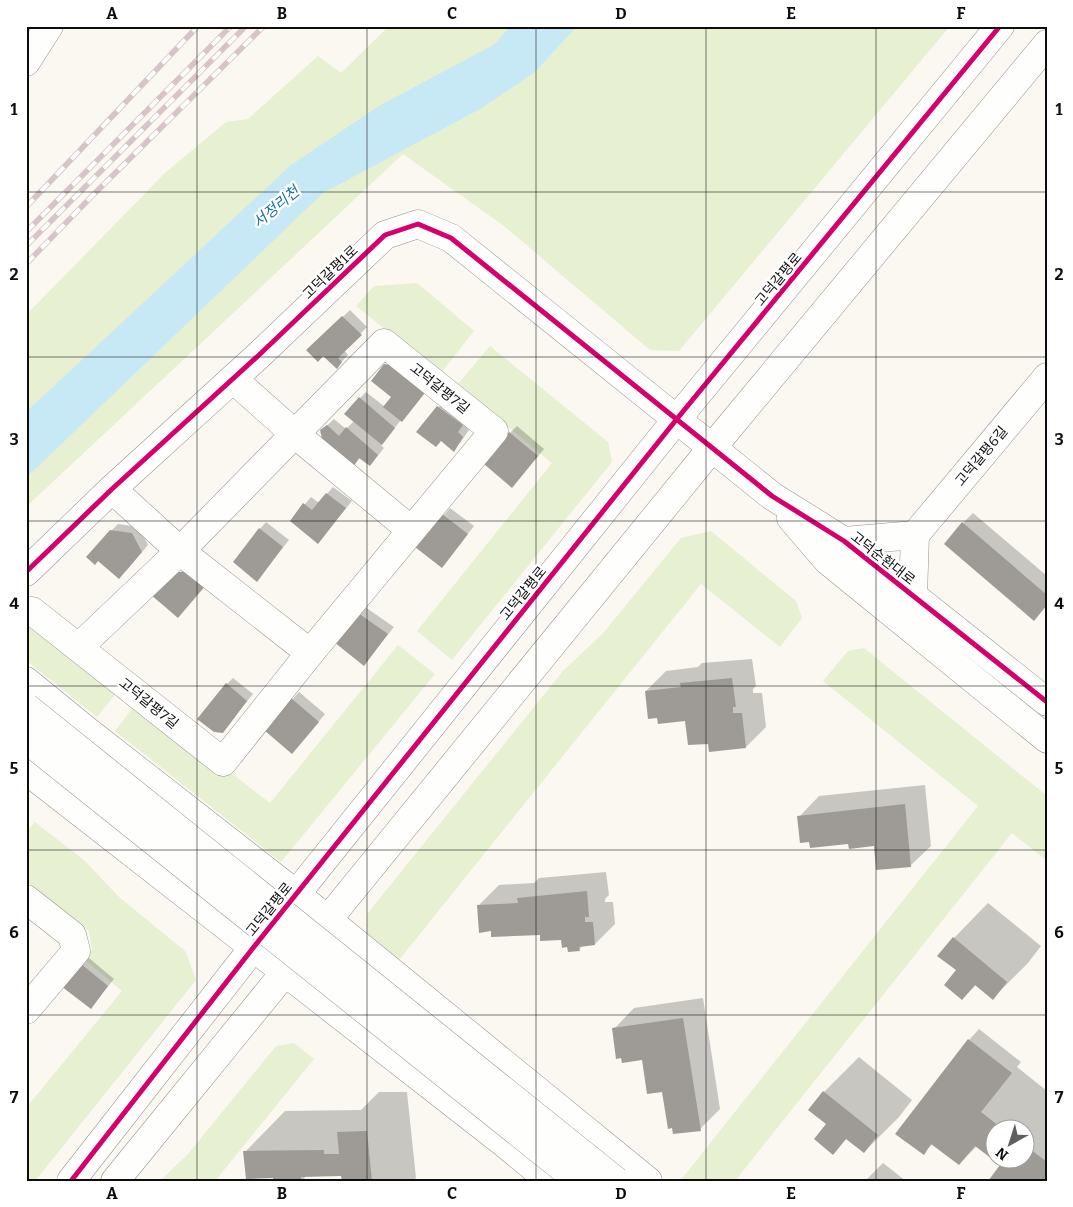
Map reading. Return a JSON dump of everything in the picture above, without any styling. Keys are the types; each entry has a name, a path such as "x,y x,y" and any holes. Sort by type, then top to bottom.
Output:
{"street":[{"path":"26,29 49,26"},
{"path":"26,62 49,26"},
{"name":"고덕갈평로","path":"71,1181 253,948 676,420 1000,26"},
{"path":"115,1181 711,449 1047,44"},
{"name":"고덕갈평1로","path":"26,572 385,234 418,224 451,238 676,420"},
{"name":"고덕갈평7길","path":"384,343 494,431 310,653 223,762 79,647 180,551 296,435 384,343"},
{"name":"고덕갈평6길","path":"914,535 1047,377"},
{"path":"233,379 296,435 411,530"},
{"name":"고덕순환대로","path":"676,420 772,496 844,541 1047,702"},
{"path":"112,489 180,551 310,653"},
{"name":"고덕순환대로","path":"772,496 828,561 1047,739"},
{"path":"844,541 914,535 913,596"},
{"path":"32,611 79,647"},
{"path":"26,681 296,894 648,1181"},
{"path":"26,707 616,1181"},
{"path":"86,730 34,777 550,1181"},
{"path":"26,739 578,1181"},
{"path":"26,899 72,935 76,950 26,1010"}],"green space":[{"path":"389,26 950,26 679,351 650,350 504,226 403,154 26,507 26,315 165,173 226,122 248,119 318,56 341,73"},
{"path":"417,283 474,331 441,373 356,306 374,286"},
{"path":"490,346 608,442 612,462 452,660 417,631 552,463 457,385"},
{"path":"711,531 796,601 802,618 780,647 701,584 399,960 367,933 367,914 563,671 604,632 681,538"},
{"path":"26,623 121,687 97,717 26,660"},
{"path":"398,645 435,674 281,862 115,731 138,701 270,803"},
{"path":"864,648 1047,796 1047,861 1012,833 735,1181 680,1181 978,806 823,681 848,651"},
{"path":"35,822 85,861 118,896 186,952 196,980 35,1181 26,1181 26,1108 122,991 84,959 92,950 89,931 26,881 26,833"},
{"path":"294,1043 314,1059 215,1181 160,1181 188,1154 276,1046"}],"water":[{"name":"서정리천","path":"510,26 577,26 535,72 480,109 323,193 26,478 26,412 291,165 379,106 495,44"}],"building":[{"path":"342,316 362,335 338,358 342,362 337,369 323,356 318,362 306,350"},
{"path":"384,364 401,368 427,390 402,422 383,407 391,397 371,381"},
{"path":"359,397 395,428 382,445 344,414"},
{"path":"437,406 463,425 458,432 463,437 454,452 441,441 436,447 416,432"},
{"path":"327,425 339,436 346,427 378,455 370,466 359,458 352,469 323,443 320,430"},
{"path":"509,432 538,456 512,488 484,464"},
{"path":"326,493 346,508 318,544 290,521 303,503 312,510"},
{"path":"442,514 468,534 442,568 415,547"},
{"path":"962,522 1047,595 1047,605 1034,621 944,544"},
{"path":"259,528 283,547 257,582 233,562"},
{"path":"110,530 132,533 142,552 119,579 98,561 95,565 86,557"},
{"path":"174,568 179,572 190,571 206,585 178,618 150,594"},
{"path":"358,613 388,634 364,666 334,642"},
{"path":"732,678 736,707 733,707 733,713 742,713 746,748 709,752 708,744 688,745 685,721 658,724 657,718 648,719 645,691 681,687 680,683"},
{"path":"226,683 247,701 223,733 214,732 197,719"},
{"path":"291,698 319,722 292,754 264,730"},
{"path":"905,804 911,867 876,870 874,846 849,849 848,844 810,848 809,842 800,843 797,816"},
{"path":"587,891 589,917 585,917 585,922 593,922 595,945 579,947 580,951 568,952 567,947 562,948 561,940 540,941 540,935 491,937 491,931 479,933 477,905 518,903 517,898"},
{"path":"953,937 1007,982 993,1000 975,985 962,1000 944,985 956,970 937,956"},
{"path":"75,959 108,986 91,1009 57,983"},
{"path":"683,1018 701,1131 673,1134 672,1128 668,1129 662,1092 647,1094 642,1060 622,1063 621,1058 616,1059 612,1028"},
{"path":"968,1039 1012,1073 981,1112 991,1120 986,1120 986,1154 975,1146 959,1165 931,1144 924,1155 895,1134"},
{"path":"823,1091 878,1135 864,1153 846,1139 833,1155 814,1139 826,1124 808,1110"},
{"path":"367,1131 372,1181 342,1181 341,1176 301,1177 301,1181 273,1181 273,1178 246,1179 243,1151 324,1150 324,1154 339,1154 337,1132"},
{"path":"1036,1154 1047,1162 1047,1181 988,1181 996,1170 1036,1170"}],"railway":[{"path":"26,207 198,26"},
{"path":"26,232 231,26"},
{"path":"26,246 246,26"},
{"path":"26,264 264,26"}],"cycle path":[{"path":"71,1181 253,948 676,420 1000,26"},
{"path":"26,572 112,489 259,355 385,235 418,224 451,238 772,496 844,541 1047,702"}]}
